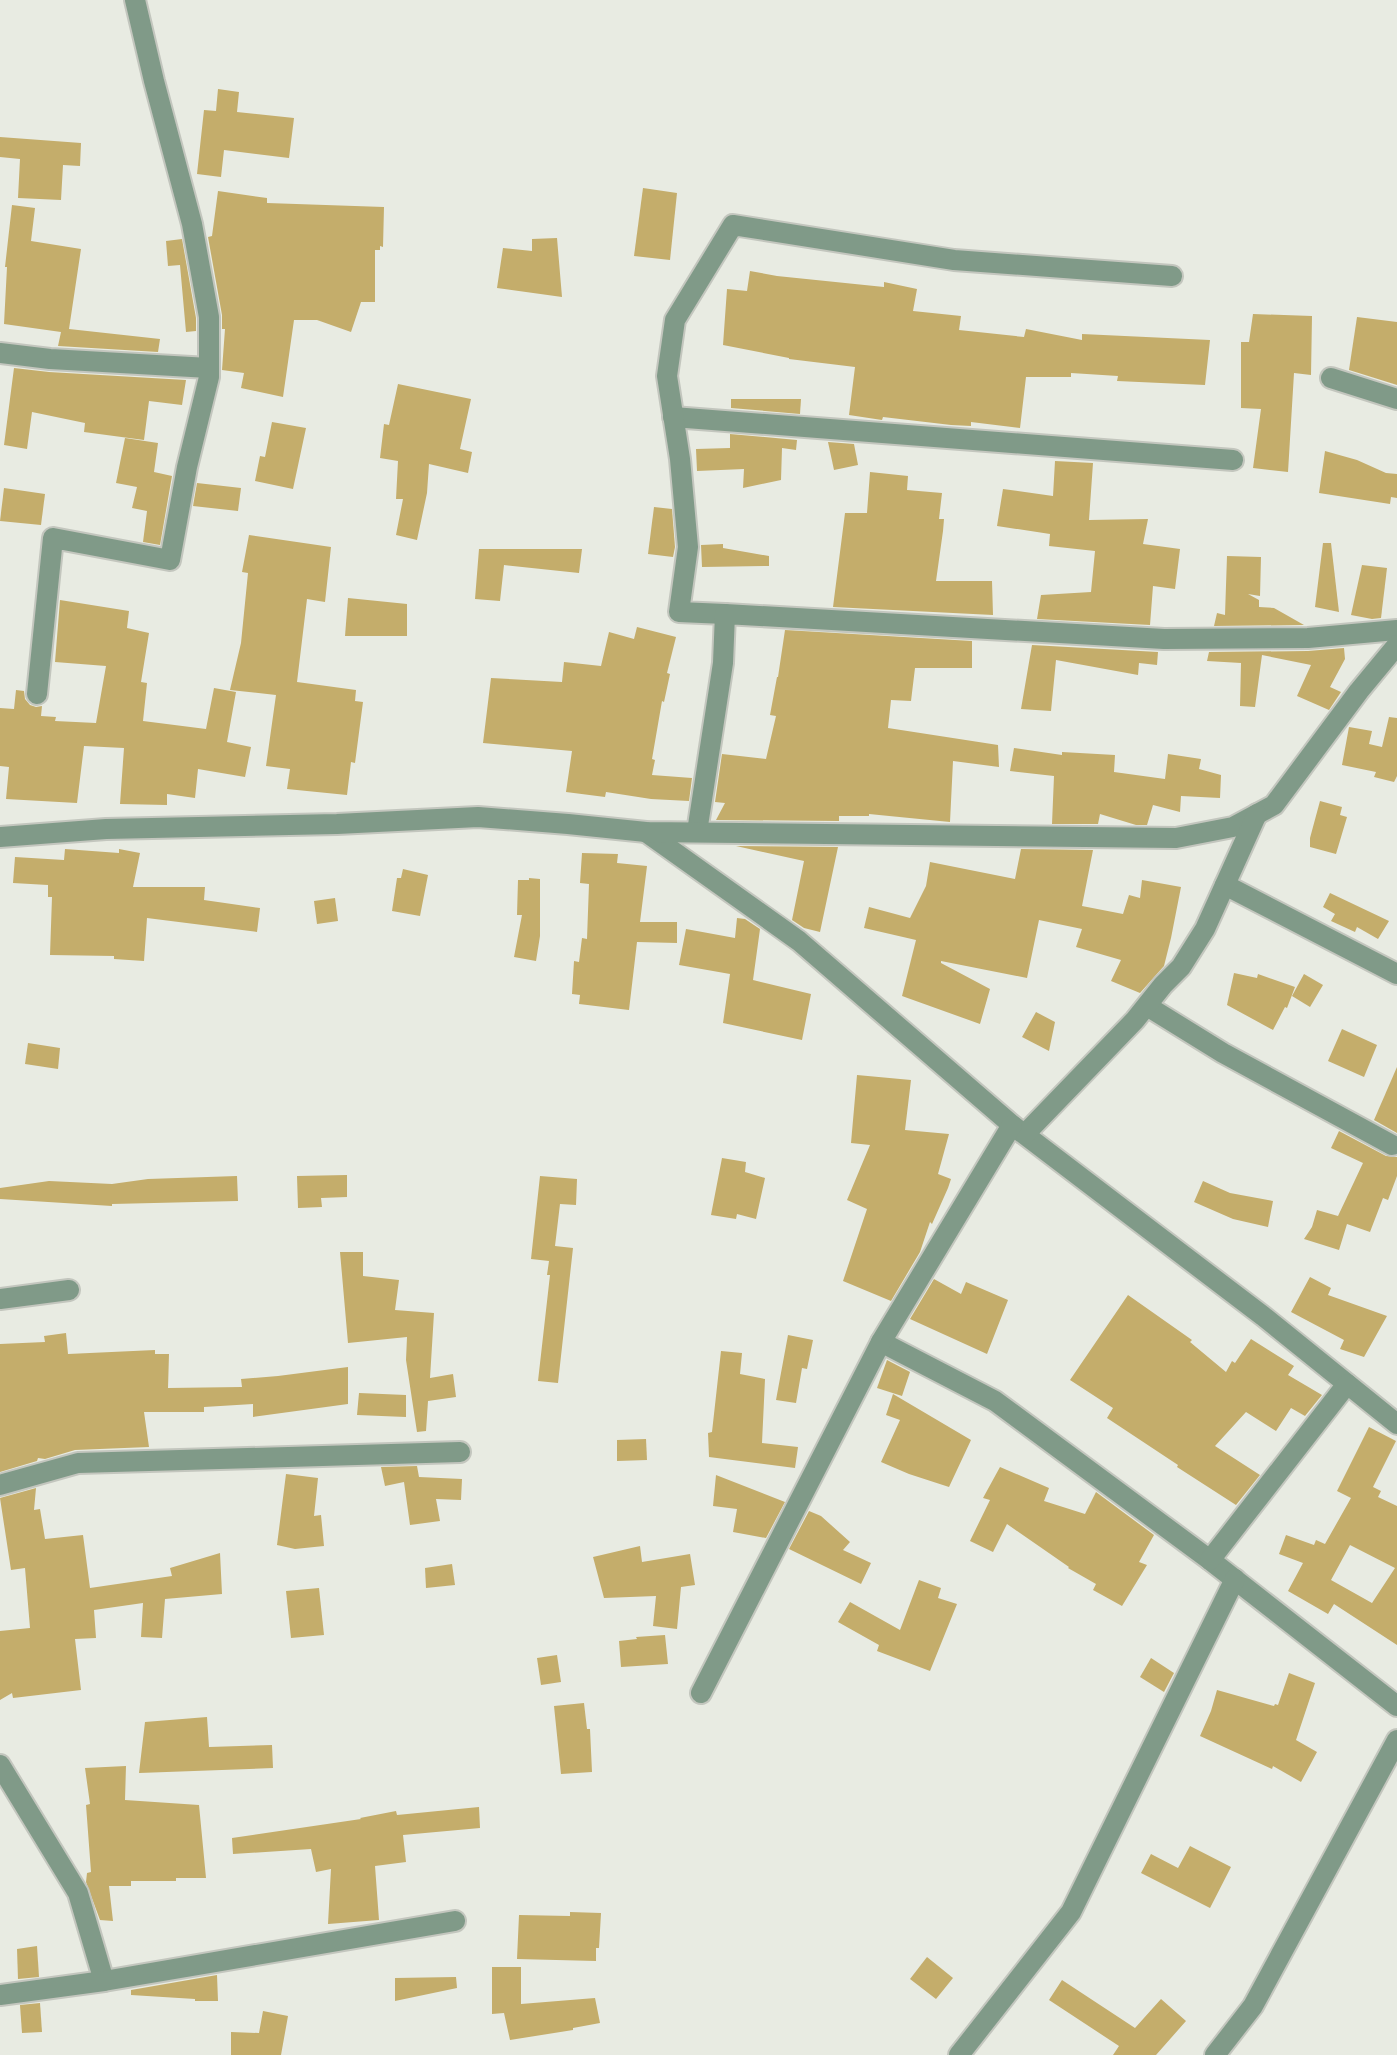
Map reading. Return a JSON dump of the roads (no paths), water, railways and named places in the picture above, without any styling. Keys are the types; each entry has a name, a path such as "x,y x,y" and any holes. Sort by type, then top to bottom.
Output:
{"street":[{"path":"37,694 53,538 170,560 187,467 209,377 209,317 192,224 135,0"},
{"path":"1172,276 954,260 733,225 675,320 667,376 680,459 688,547 679,612 1164,639 1308,638 1397,630"},
{"path":"0,353 50,359 209,368"},
{"path":"1331,378 1397,399"},
{"path":"673,417 1233,460"},
{"path":"697,832 723,663 725,614"},
{"path":"0,837 106,829 337,824 478,817 646,832 1176,838 1233,827 1274,805 1397,645"},
{"path":"701,1693 881,1342 1018,1130 1147,1006 1181,967 1205,929 1257,814"},
{"path":"646,832 799,941 1018,1130 1263,1316 1397,1424"},
{"path":"1225,885 1397,974"},
{"path":"1147,1006 1223,1053 1392,1145"},
{"path":"0,1299 69,1290"},
{"path":"881,1342 995,1401 1210,1560 1397,1706"},
{"path":"1210,1560 1347,1384"},
{"path":"0,1485 78,1463 460,1452"},
{"path":"959,2055 1071,1912 1235,1579"},
{"path":"1215,2055 1253,2006 1397,1740"},
{"path":"0,1765 78,1893 104,1981"},
{"path":"0,1995 104,1981 455,1921"}]}
